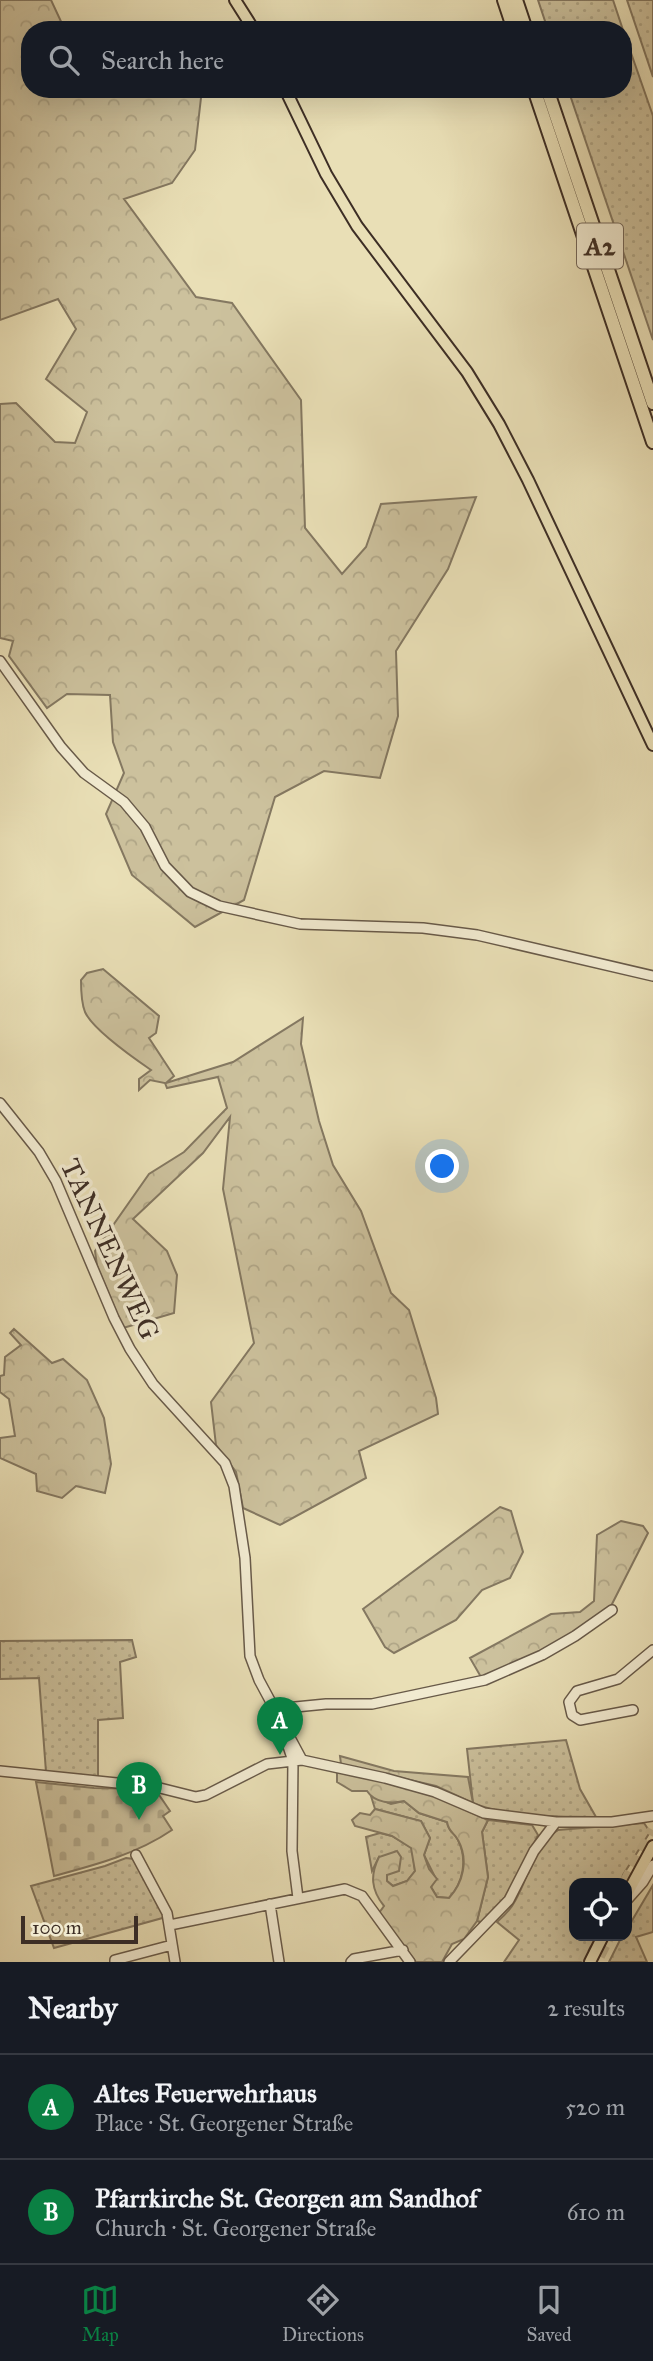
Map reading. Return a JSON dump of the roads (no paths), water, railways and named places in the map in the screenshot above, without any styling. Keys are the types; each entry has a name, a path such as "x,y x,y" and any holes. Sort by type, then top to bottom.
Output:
{"highway":[{"path":"504,0 511,21"},
{"path":"516,0 523,21"},
{"name":"A2","path":"537,98 653,442"},
{"name":"A2","path":"550,98 653,403"}],"main road":[{"path":"235,0 248,21"},
{"path":"289,98 326,174 357,226 467,372 499,424 653,745"},
{"path":"632,1885 653,1846"},
{"path":"590,1962 600,1941"}],"street":[{"path":"0,661 61,747 84,773 124,802 145,827 164,866 190,892 219,905 300,924 423,928 477,935 653,976"},
{"name":"TANNENWEG","path":"0,1102 39,1152 56,1181 114,1318 130,1349 153,1384 225,1463 234,1486 245,1558 250,1656 298,1760 292,1851 298,1898"},
{"path":"275,1709 326,1704 372,1704 485,1680 542,1655 612,1610"},
{"path":"633,1710 580,1720 572,1715 569,1702 576,1691 618,1679 653,1650"},
{"path":"0,1771 156,1787 197,1797 267,1764 298,1760 385,1778 435,1792 484,1813 556,1822 612,1822 653,1816"},
{"path":"449,1962 509,1900 534,1851 556,1822"},
{"path":"136,1855 167,1913 175,1962"},
{"path":"632,1894 653,1865"},
{"path":"170,1925 345,1889 362,1896 410,1962"},
{"path":"270,1904 279,1962"},
{"path":"115,1962 172,1945"},
{"path":"351,1962 354,1959 403,1951"}],"tunnel":[{"path":"628,1878 653,1830"},
{"path":"583,1962 594,1941"},
{"path":"599,1956 606,1941"}],"place":[{"name":"Altes Feuerwehrhaus","path":"280,1755"},
{"name":"Pfarrkirche St. Georgen am Sandhof","path":"139,1820"}]}
